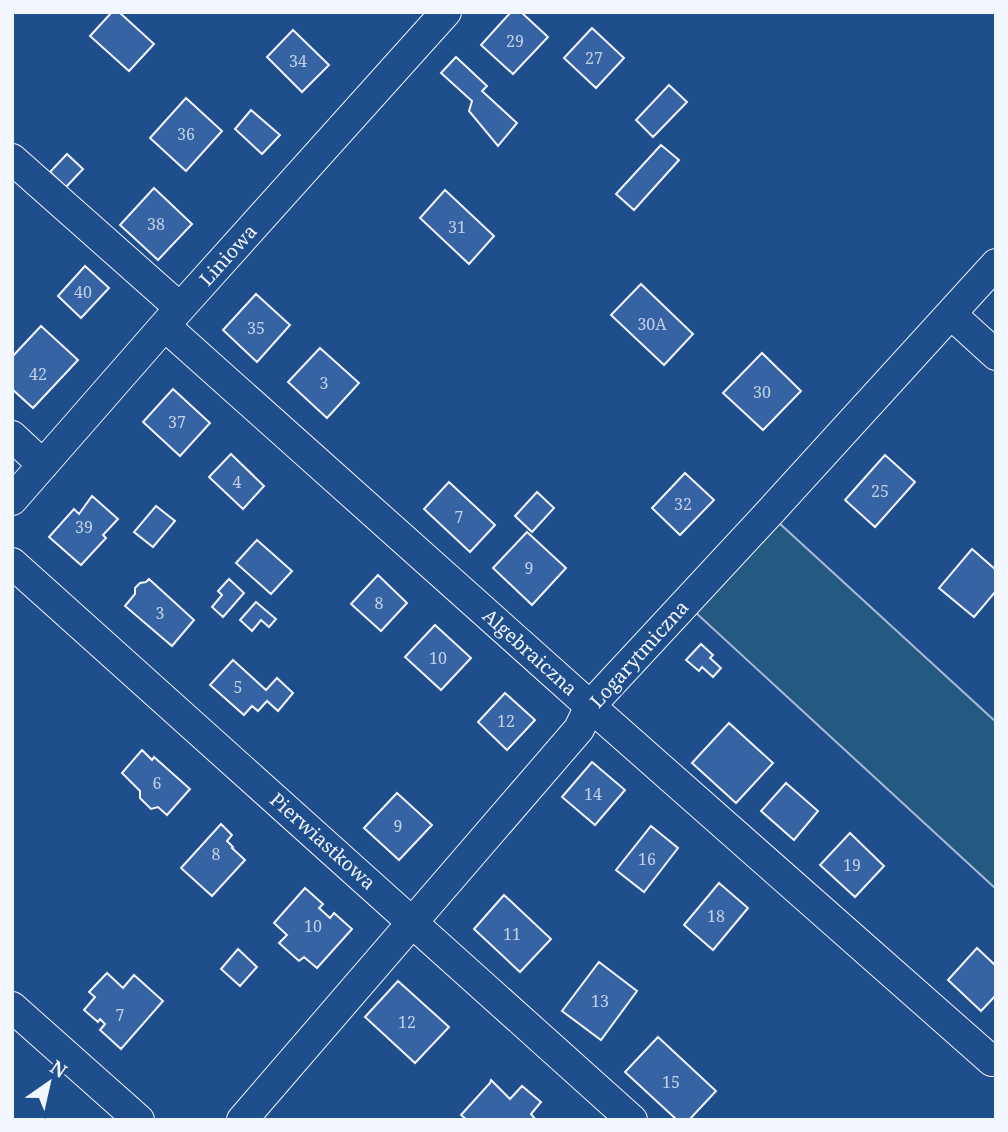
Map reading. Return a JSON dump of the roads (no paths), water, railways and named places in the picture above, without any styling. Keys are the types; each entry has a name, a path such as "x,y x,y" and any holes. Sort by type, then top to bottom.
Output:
{"street":[{"name":"Liniowa","path":"12,500 446,12"},
{"name":"Algebraiczna","path":"12,159 173,317 590,706 992,1061"},
{"name":"Logarytmiczna","path":"242,1120 579,729 590,706 996,264"},
{"path":"950,314 996,355"},
{"path":"12,436 43,465"},
{"name":"Pierwiastkowa","path":"12,564 632,1120"},
{"path":"12,1007 138,1120"}]}
